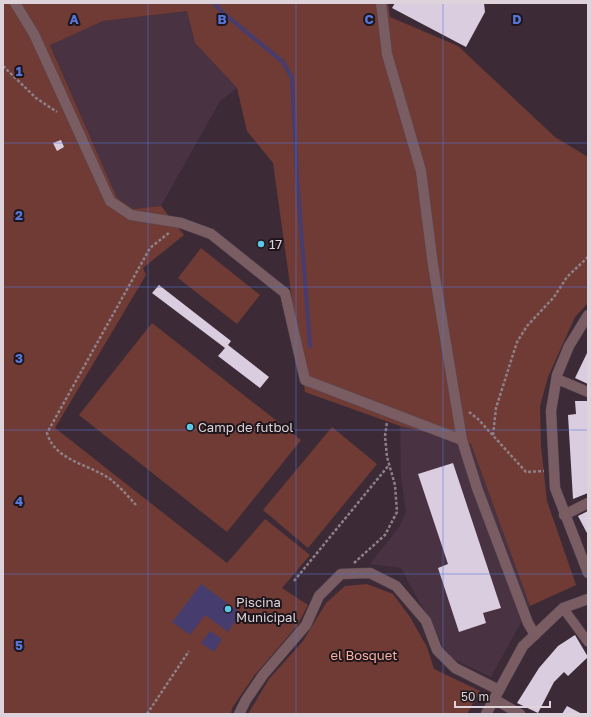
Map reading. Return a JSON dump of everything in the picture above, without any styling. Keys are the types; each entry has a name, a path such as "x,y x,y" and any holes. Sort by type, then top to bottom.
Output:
{"street":[{"path":"15,3 34,34 110,201 131,216 181,223 211,234 285,293 305,380 462,440"},
{"path":"381,3 387,54 421,172 433,265 462,440 499,548 528,623 535,635"},
{"path":"588,315 569,346 557,379 551,411 554,488 588,573"},
{"path":"557,379 588,392"},
{"path":"564,515 588,504"},
{"path":"239,714 246,700 263,675 306,625 319,596 340,574 370,573 396,586 426,621 437,650 454,668 496,694 520,714"},
{"path":"486,714 523,646 563,608 588,599"},
{"path":"563,608 588,642"}],"path":[{"path":"3,66 36,98 46,105 57,112 71,113"},
{"path":"136,505 110,479 67,457 50,444 47,433 150,248 181,223"},
{"path":"493,435 496,408 517,342 527,326 554,297 566,277 588,257"},
{"path":"455,402 478,419 526,472 554,470"},
{"path":"348,574 352,564 385,535 397,512 394,485 389,465 385,436 389,412"},
{"path":"294,580 389,465"},
{"path":"148,714 189,651"}],"shaded area":[{"path":"187,11 195,43 237,88 220,101 161,206 133,209 117,198 50,44 103,21"},
{"path":"400,426 471,444 515,563 530,606 491,677 449,657 401,568 370,564 399,527 406,512 401,476"},
{"path":"201,584 241,613 228,632 205,615 190,635 172,622"},
{"path":"210,631 222,639 214,652 201,643"}],"green space":[{"path":"3,3 388,3 390,17 458,46 555,137 588,157 588,303 575,317 548,377 540,406 541,446 547,501 576,585 530,606 471,444 400,426 305,392 273,163 247,131 237,88 195,43 187,11 103,21 50,45 117,198 133,209 161,206 184,235 143,268 146,275 55,428 227,563 265,519 310,555 282,588 308,605 297,626 254,676 232,708 231,714 3,714"},
{"path":"201,248 260,295 237,324 178,278"},
{"name":"Camp de futbol","path":"152,323 301,440 227,532 79,415"},
{"name":"Camp de futbol","path":"332,427 377,464 308,548 263,510"},
{"name":"el Bosquet","path":"367,584 393,594 410,617 427,647 434,669 480,691 467,714 248,714 269,679 303,641 326,603 345,586"}],"building":[{"path":"395,3 484,3 485,12 466,47 392,8"},
{"path":"61,140 64,147 57,151 53,143"},
{"path":"159,285 231,341 228,345 269,377 260,388 218,356 225,348 152,293"},
{"path":"588,351 588,384 575,378"},
{"path":"575,401 588,401 588,493 573,499 568,415 576,414"},
{"path":"453,463 501,608 483,613 486,623 459,632 438,568 448,564 418,474"},
{"path":"588,511 588,535 578,516"},
{"path":"575,635 588,657 568,676 564,672 554,682 538,713 517,703 539,668 558,646"},
{"path":"567,706 582,714 562,714"}],"waterway":[{"path":"214,3 222,12 283,62 292,78 297,177 310,346"}],"place":[{"name":"17","path":"261,244"},
{"name":"Camp de futbol","path":"190,427"},
{"name":"Piscina Municipal","path":"228,609"}]}
